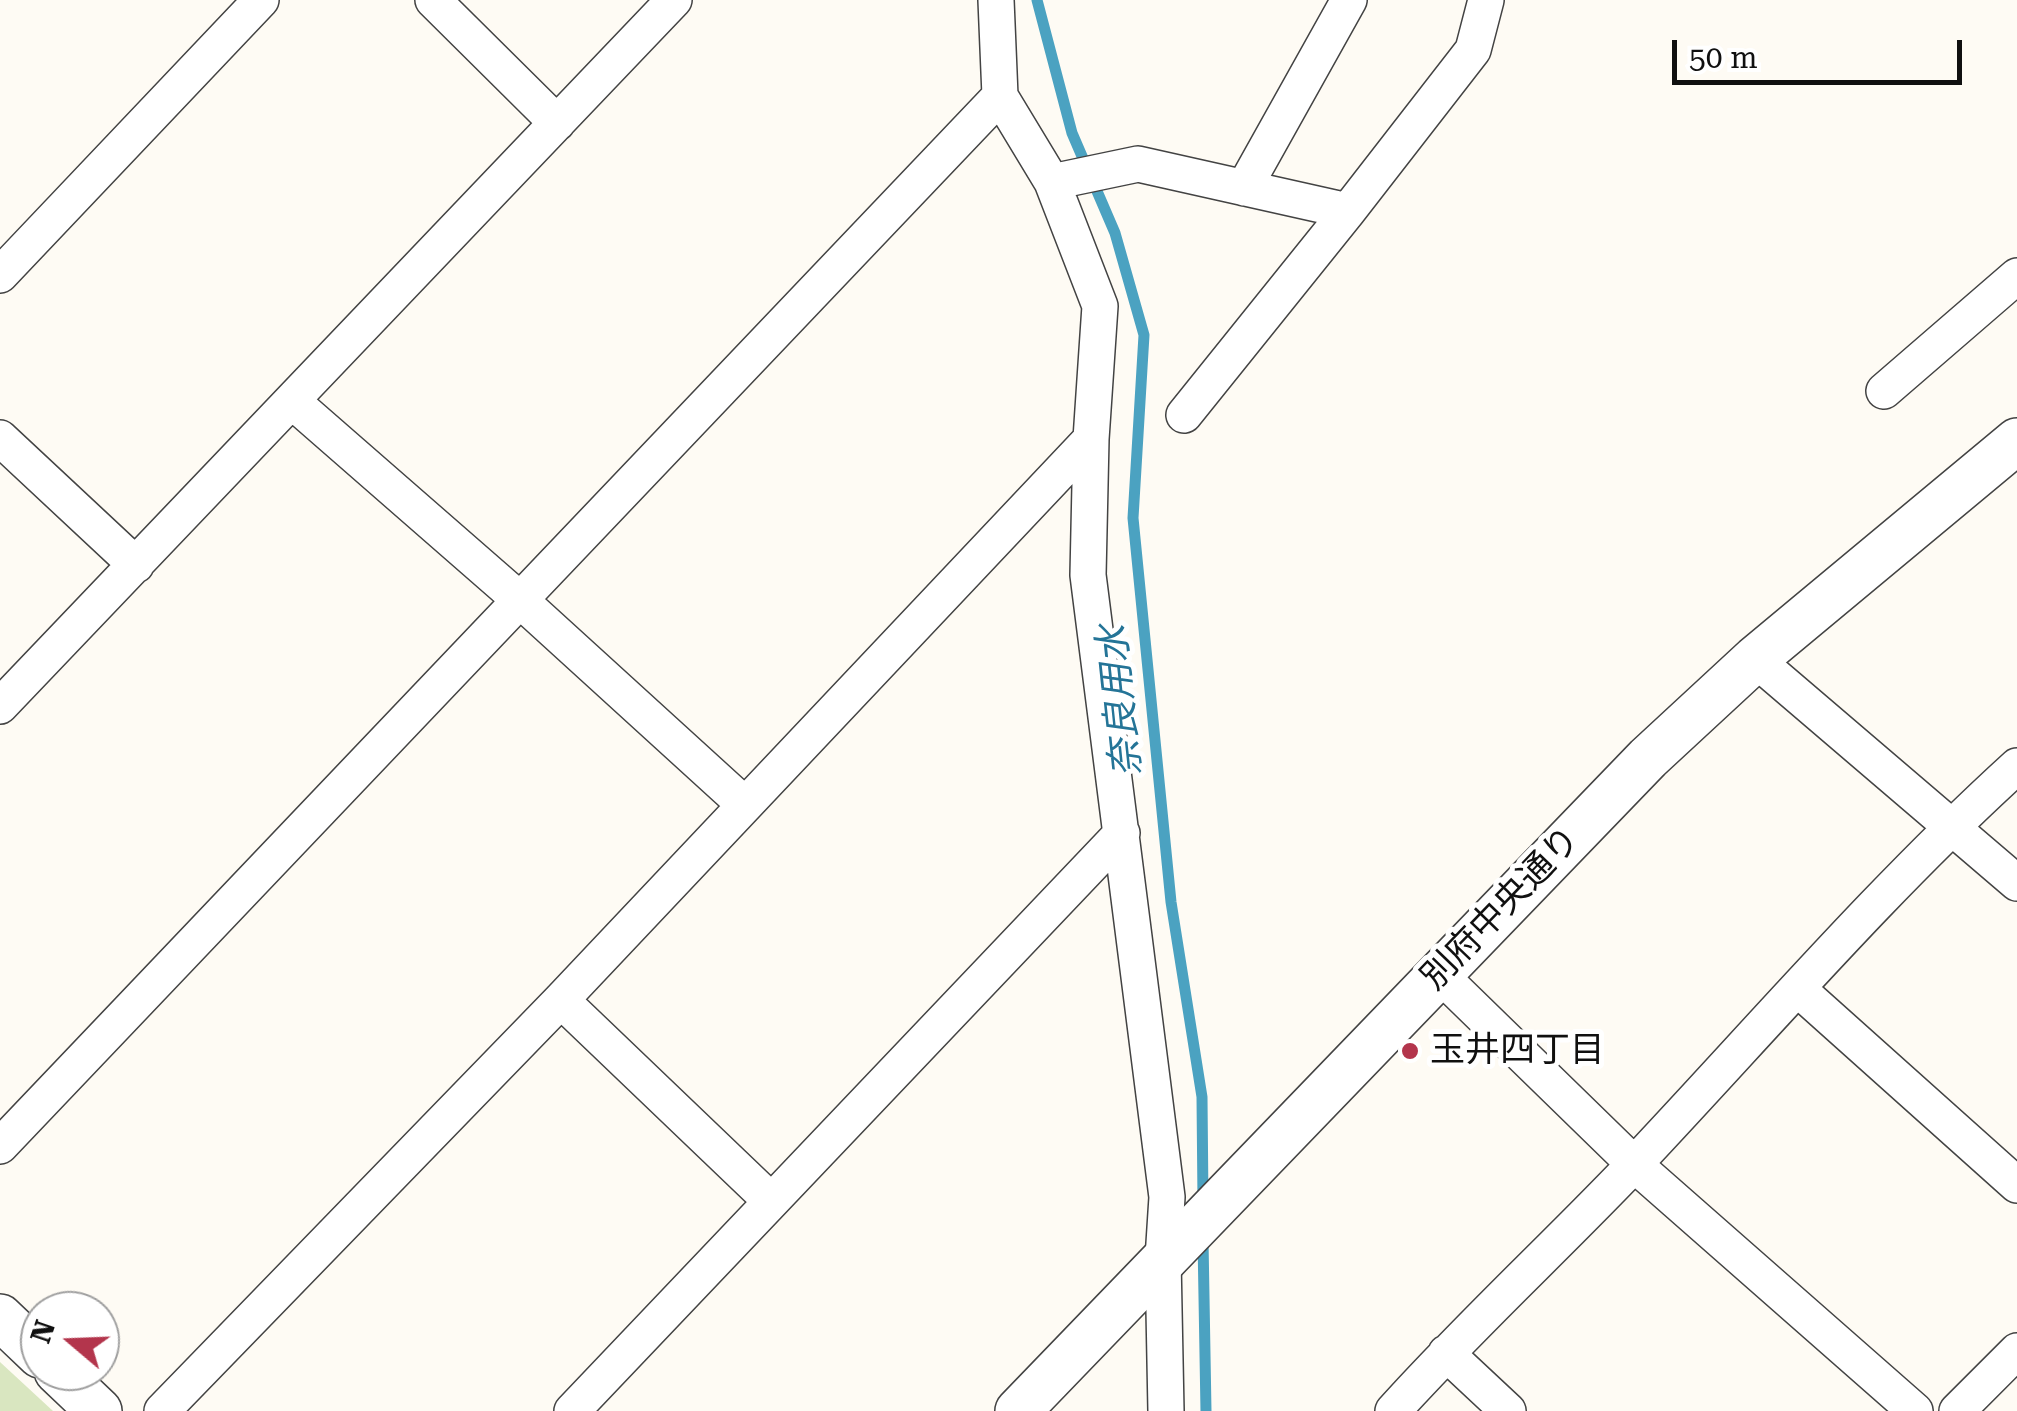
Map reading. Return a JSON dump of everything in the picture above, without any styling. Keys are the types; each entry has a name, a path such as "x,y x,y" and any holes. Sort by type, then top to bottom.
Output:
{"street":[{"path":"0,275 261,0"},
{"path":"433,0 558,123"},
{"path":"0,706 674,0"},
{"path":"996,0 1000,96 1052,182 1100,306 1090,439 1088,576 1173,1249 1166,1411"},
{"path":"1244,188 1349,0"},
{"path":"1184,415 1473,50 1486,0"},
{"path":"0,1146 1000,96"},
{"path":"1052,182 1138,164 1348,211"},
{"path":"1884,391 2017,276"},
{"path":"292,401 520,600 745,805"},
{"path":"0,438 136,565"},
{"path":"162,1411 561,1000 1090,439"},
{"name":"別府中央通り","path":"1018,1411 1648,758 1756,659 2017,441"},
{"path":"1756,659 1949,828 2017,882"},
{"path":"1393,1411 1634,1164 1949,828 2017,766"},
{"path":"572,1411 1122,833"},
{"path":"1438,974 1634,1164 1915,1411"},
{"path":"1798,989 2017,1185"},
{"path":"561,1000 771,1201"},
{"path":"0,1317 20,1336"},
{"path":"1957,1411 2017,1351"},
{"path":"1446,1353 1508,1411"},
{"path":"78,1391 99,1411"}],"green space":[{"path":"0,1362 20,1380 20,1391 31,1391 53,1411 0,1411"}],"waterway":[{"name":"奈良用水","path":"1037,0 1072,133 1115,233 1144,335 1133,518 1171,902 1202,1097 1203,1202"},
{"name":"奈良用水","path":"1203,1240 1206,1411"}],"place":[{"name":"玉井四丁目","path":"1410,1051"}]}
